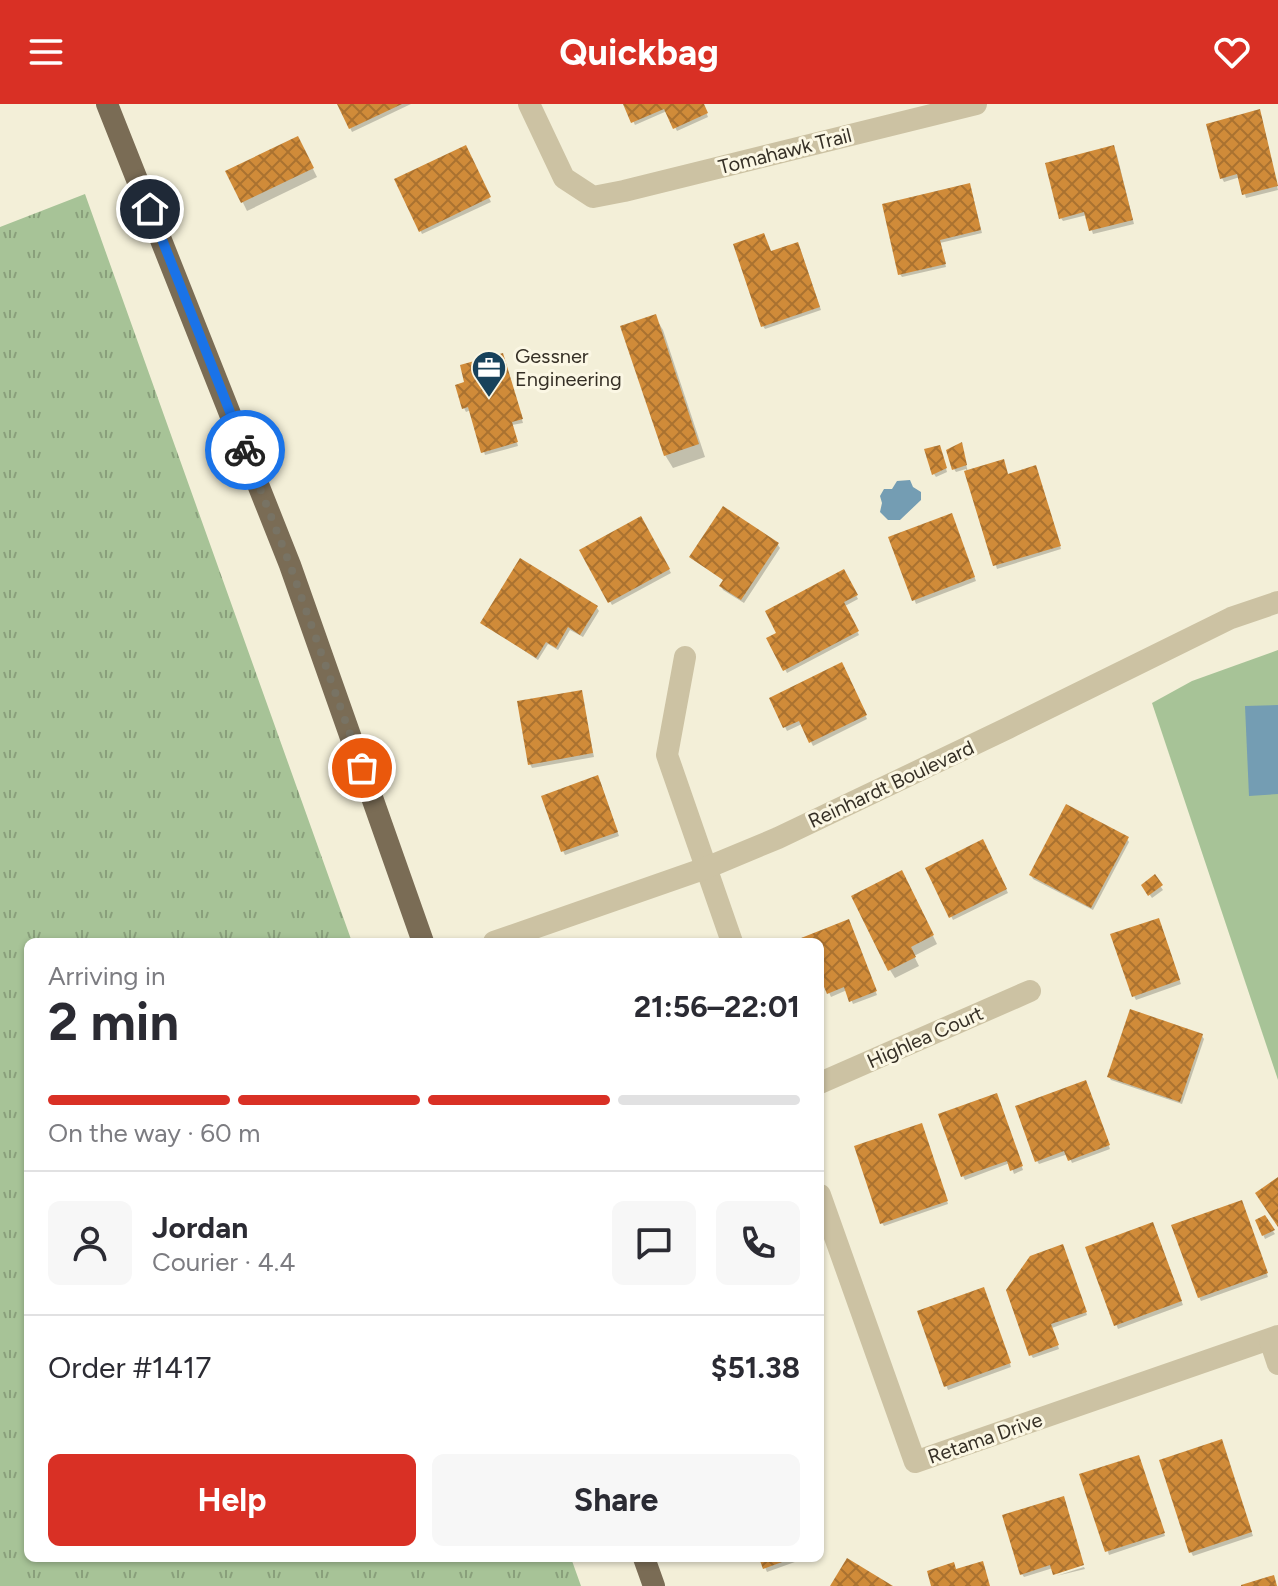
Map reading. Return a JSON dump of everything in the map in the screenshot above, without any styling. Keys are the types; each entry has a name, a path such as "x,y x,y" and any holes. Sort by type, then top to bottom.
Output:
{"main road":[{"path":"107,104 287,556 422,938"},
{"path":"645,1562 654,1586"}],"street":[{"name":"Tomahawk Trail","path":"529,104 564,178 593,197 976,104"},
{"name":"Reinhardt Boulevard","path":"505,938 706,868 778,838 1231,618 1278,602"},
{"path":"685,657 667,755 731,938"},
{"name":"Highlea Court","path":"824,1081 1030,991"},
{"name":"Retama Drive","path":"824,1206 915,1462 1274,1338"},
{"path":"1274,1338 1278,1364"}],"green space":[{"path":"85,194 351,938 24,938 24,1562 572,1562 581,1586 0,1586 0,227"},
{"path":"1278,650 1278,1080 1152,703 1192,681"}],"water":[{"path":"910,480 913,487 921,492 921,500 900,520 888,520 880,512 880,496 884,489 892,489 897,481"},
{"path":"1278,705 1278,794 1249,796 1245,706"}],"building":[{"path":"337,104 402,104 349,129"},
{"path":"623,104 704,104 708,113 673,129 664,109 631,123"},
{"path":"1260,109 1278,186 1242,195 1237,174 1220,179 1206,124"},
{"path":"298,136 314,168 241,203 225,171"},
{"path":"466,145 491,197 419,232 394,179"},
{"path":"1114,145 1133,220 1089,231 1084,212 1059,219 1045,163"},
{"path":"970,183 981,230 940,240 946,264 898,275 882,204"},
{"path":"764,233 771,251 798,242 820,307 761,327 733,244"},
{"path":"656,314 699,444 664,456 620,326"},
{"path":"503,353 523,419 512,422 518,442 481,453 468,407 462,409 455,385 464,382 460,365"},
{"path":"962,442 967,465 952,470 946,450"},
{"path":"940,445 947,468 932,475 924,449"},
{"path":"1004,459 1008,474 1036,465 1061,546 993,566 964,471"},
{"path":"723,506 779,543 741,600 719,586 723,580 689,557"},
{"path":"952,513 975,577 912,601 888,537"},
{"path":"641,516 670,569 608,603 579,550"},
{"path":"520,558 598,606 580,635 568,627 556,648 546,642 536,658 480,623"},
{"path":"844,569 858,595 844,602 859,631 783,671 766,638 776,633 765,611"},
{"path":"842,662 867,715 809,743 799,721 783,728 769,698"},
{"path":"582,690 593,753 528,765 517,701"},
{"path":"598,775 618,832 561,852 541,796"},
{"path":"1066,804 1129,837 1091,908 1029,875"},
{"path":"983,839 1007,889 949,918 925,868"},
{"path":"902,870 934,935 911,947 916,957 888,971 851,896"},
{"path":"1155,874 1163,885 1148,896 1141,885"},
{"path":"1159,918 1180,980 1132,997 1110,934"},
{"path":"849,919 877,991 849,1002 844,987 827,994 824,987 824,938 801,938"},
{"path":"1130,1009 1203,1034 1180,1102 1107,1077"},
{"path":"1086,1080 1110,1145 1068,1161 1064,1151 1035,1162 1015,1106"},
{"path":"997,1093 1023,1166 1010,1171 1007,1161 961,1177 938,1114"},
{"path":"922,1123 948,1201 880,1224 854,1146"},
{"path":"1278,1177 1278,1227 1255,1193"},
{"path":"1242,1200 1268,1273 1198,1298 1171,1225"},
{"path":"1265,1215 1275,1230 1262,1236 1255,1220"},
{"path":"1153,1222 1182,1301 1114,1326 1085,1247"},
{"path":"1063,1244 1087,1312 1051,1324 1059,1345 1029,1356 1006,1290 1030,1256"},
{"path":"984,1287 1011,1363 944,1387 917,1311"},
{"path":"1222,1439 1252,1532 1189,1553 1159,1460"},
{"path":"1139,1455 1165,1533 1105,1552 1079,1474"},
{"path":"1064,1496 1084,1565 1053,1575 1050,1565 1020,1575 1002,1515"},
{"path":"847,1558 893,1586 830,1586"},
{"path":"983,1561 990,1586 931,1586 927,1571 954,1562 956,1569"},
{"path":"760,1562 782,1562 763,1569"},
{"path":"1274,1575 1277,1586 1241,1586 1241,1585"}],"way so far":[{"path":"245,450 290,565 362,768"}],"place":[{"name":"Gessner Engineering","path":"489,399"}],"route":[{"path":"150,209 245,450"}]}
